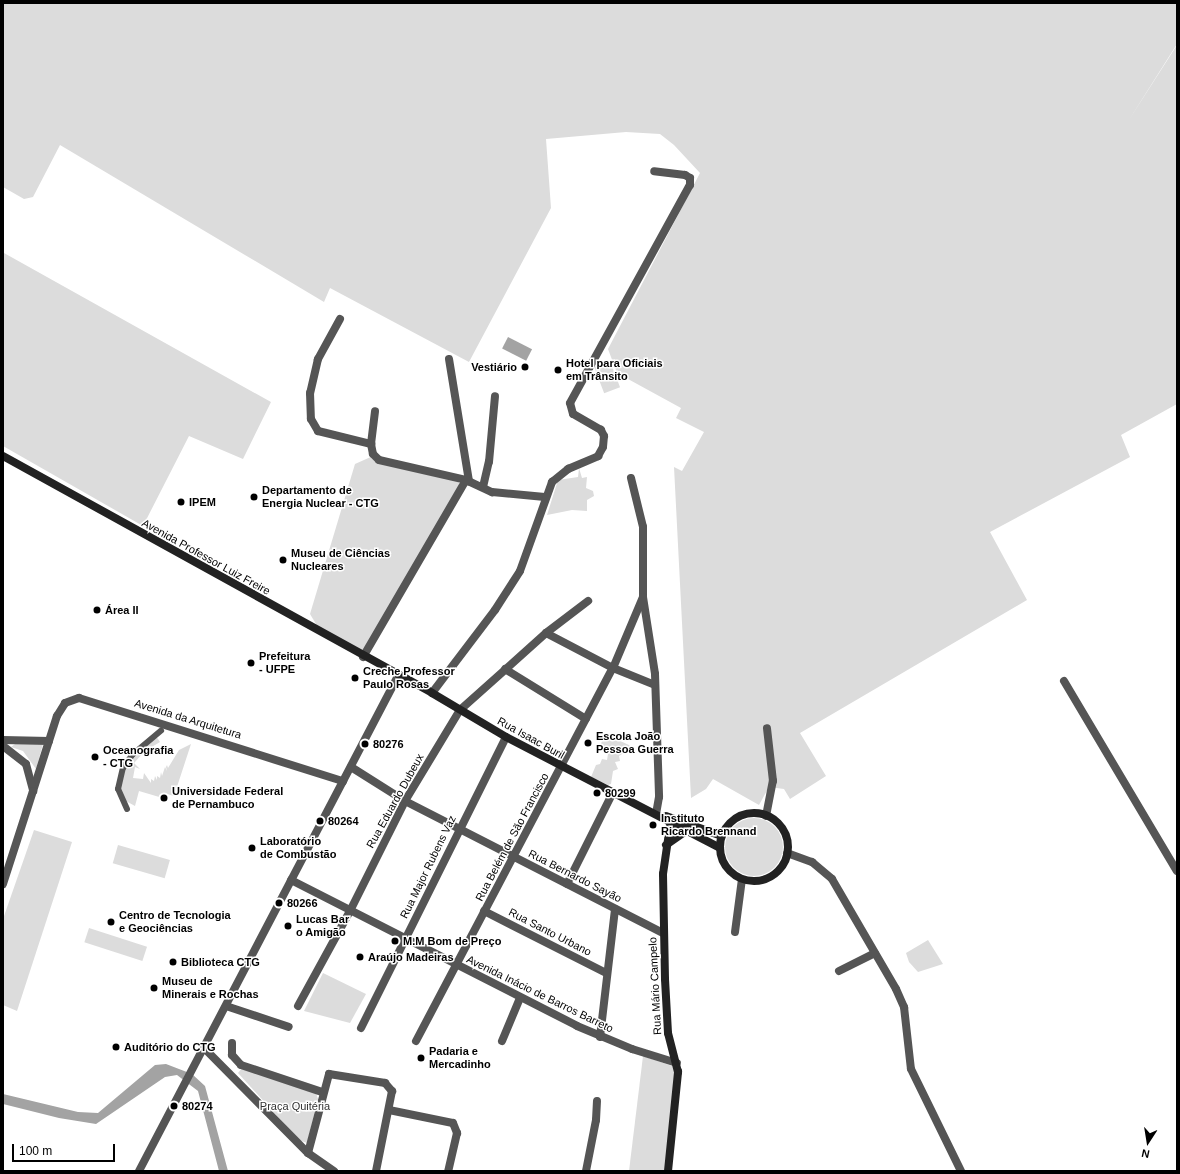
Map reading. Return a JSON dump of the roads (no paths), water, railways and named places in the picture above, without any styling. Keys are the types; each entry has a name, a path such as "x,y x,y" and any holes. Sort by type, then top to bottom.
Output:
{"main road":[{"name":"Avenida Professor Luiz Freire","path":"3,456 398,676"},
{"name":"Rua Isaac Buril","path":"398,676 432,693 506,737 612,794 670,820 722,836"},
{"path":"753,814 766,816 777,823 785,833 787,853 783,865 774,875 762,880 742,879 727,867 720,848 722,836 729,824 740,817 753,814"},
{"name":"Rua Isaac Buril","path":"670,820 686,831 720,848"},
{"name":"Rua Mário Campelo","path":"668,1171 677,1098 677,1063 667,1024 663,933 662,884 670,820"},
{"path":"666,846 686,831"}],"street":[{"path":"432,693 499,604 520,571 545,497 556,477 568,469 595,458 604,447 604,436 601,430 573,414 570,403 690,185 690,178 685,175 654,171"},
{"path":"340,319 322,352 314,373 310,393 311,419 314,427 325,434 371,444"},
{"path":"363,657 468,480 449,359"},
{"path":"483,488 489,462 495,396"},
{"path":"375,411 371,444 373,454 379,460 468,480 483,488 505,494 545,497"},
{"name":"Rua Belém de São Francisco","path":"631,478 644,527 644,597 655,685"},
{"name":"Rua Belém de São Francisco","path":"416,1041 484,911 562,768 613,668 644,597"},
{"name":"Rua Eduardo Dubeux","path":"298,1006 350,911 405,801 460,710 546,633 588,601"},
{"path":"546,633 613,668 655,685 659,797 656,814"},
{"path":"505,669 586,719"},
{"path":"139,1171 398,676"},
{"path":"1064,682 1177,871"},
{"name":"Avenida da Arquitetura","path":"3,884 61,707 70,700 84,698 344,781"},
{"path":"766,816 773,781 767,728"},
{"path":"127,809 118,789 123,768 132,755 161,731"},
{"name":"Rua Major Rubens Vaz","path":"361,1028 458,828 506,737"},
{"path":"3,740 49,741"},
{"path":"3,746 26,764 33,791"},
{"name":"Rua Bernardo Sayão","path":"351,767 405,801 663,933"},
{"path":"567,884 612,794"},
{"path":"787,853 812,862 832,879 875,953 904,1007 912,1069 961,1171"},
{"path":"735,932 742,879"},
{"name":"Avenida Inácio de Barros Barreto","path":"291,880 456,966 600,1037 677,1063"},
{"path":"600,1037 606,973 615,909"},
{"name":"Rua Santo Urbano","path":"484,911 606,973"},
{"path":"840,970 875,953"},
{"path":"502,1041 520,998"},
{"path":"226,1006 289,1027"},
{"path":"232,1043 232,1056 241,1065 322,1092"},
{"path":"204,1048 308,1154 334,1171"},
{"path":"308,1154 322,1092 329,1074 390,1086 389,1110 376,1171"},
{"path":"586,1171 596,1120 597,1101"},
{"path":"389,1110 453,1123 457,1133 448,1171"}],"place":[{"name":"Vestiário","path":"525,367"},
{"name":"Hotel para Oficiais em Trânsito","path":"558,370"},
{"name":"Departamento de Energia Nuclear - CTG","path":"254,497"},
{"name":"IPEM","path":"181,502"},
{"name":"Museu de Ciências Nucleares","path":"283,560"},
{"name":"Área II","path":"97,610"},
{"name":"Prefeitura - UFPE","path":"251,663"},
{"name":"Creche Professor Paulo Rosas","path":"355,678"},
{"name":"Escola João Pessoa Guerra","path":"588,743"},
{"name":"80276","path":"365,744"},
{"name":"Oceanografia - CTG","path":"95,757"},
{"name":"80299","path":"597,793"},
{"name":"Universidade Federal de Pernambuco","path":"164,798"},
{"name":"80264","path":"320,821"},
{"name":"Instituto Ricardo Brennand","path":"653,825"},
{"name":"Laboratório de Combustão","path":"252,848"},
{"name":"80266","path":"279,903"},
{"name":"Centro de Tecnologia e Geociências","path":"111,922"},
{"name":"Lucas Bar o Amigão","path":"288,926"},
{"name":"M.M Bom de Preço","path":"395,941"},
{"name":"Araújo Madeiras","path":"360,957"},
{"name":"Biblioteca CTG","path":"173,962"},
{"name":"Museu de Minerais e Rochas","path":"154,988"},
{"name":"Auditório do CTG","path":"116,1047"},
{"name":"Padaria e Mercadinho","path":"421,1058"},
{"name":"80274","path":"174,1106"}],"park label":[{"name":"Praça Quitéria","path":"295,1106"}]}
